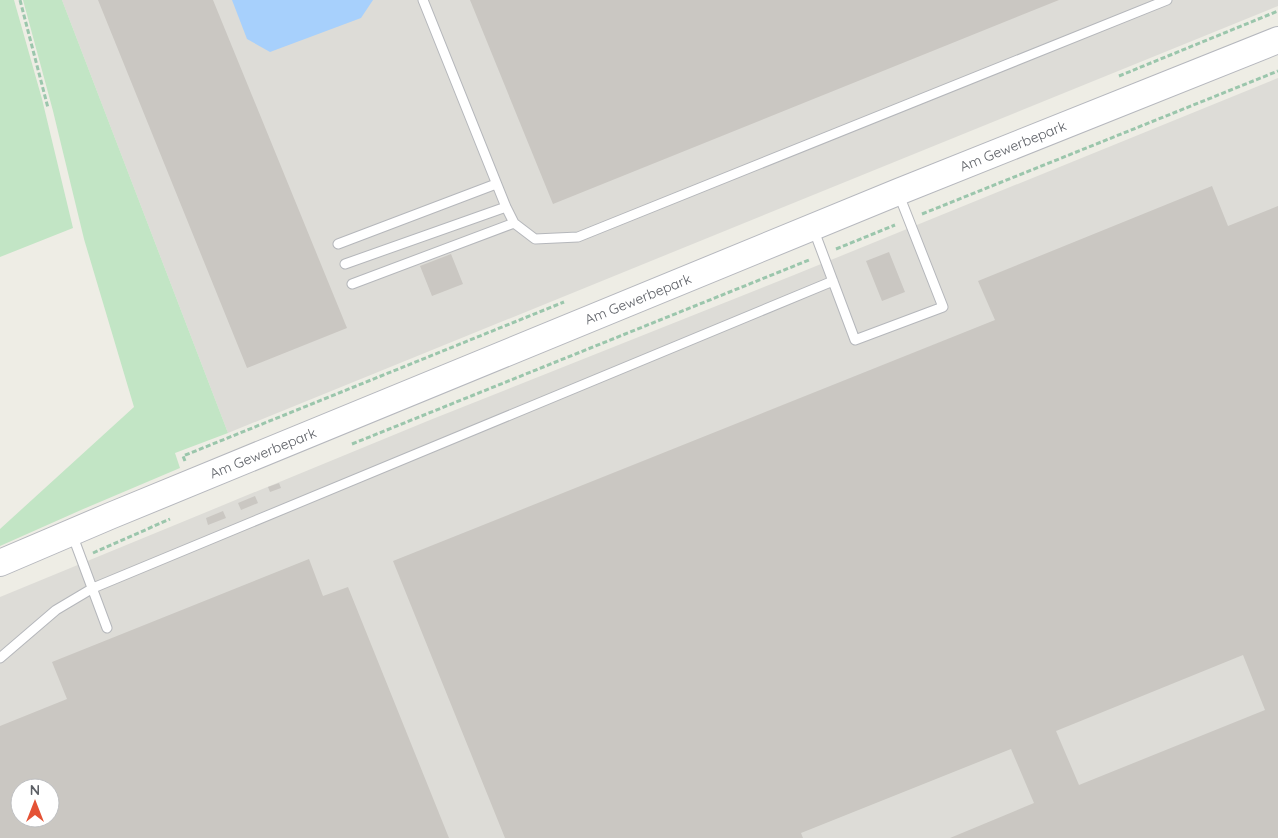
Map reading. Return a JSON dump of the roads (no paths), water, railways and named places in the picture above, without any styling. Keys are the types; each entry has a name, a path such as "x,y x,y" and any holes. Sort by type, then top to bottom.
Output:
{"street":[{"name":"Am Gewerbepark","path":"0,563 898,192 1278,40"}],"lane":[{"path":"423,0 506,207 514,223 535,240 578,237 1167,0"},
{"path":"338,244 496,184"},
{"path":"813,227 855,340 943,307 898,192"},
{"path":"345,264 506,207"},
{"path":"352,284 514,223"},
{"path":"0,658 56,610 93,588 833,281"},
{"path":"72,532 107,628"}],"water":[{"path":"232,0 373,0 361,18 270,52 247,39"}]}
